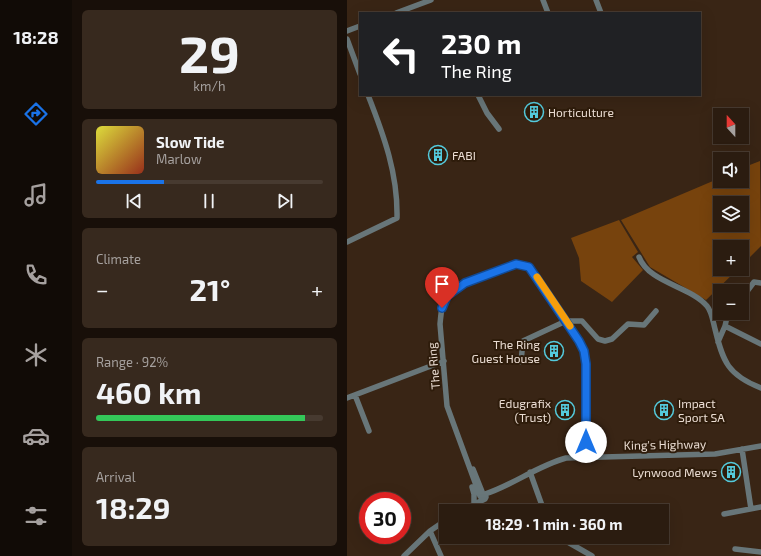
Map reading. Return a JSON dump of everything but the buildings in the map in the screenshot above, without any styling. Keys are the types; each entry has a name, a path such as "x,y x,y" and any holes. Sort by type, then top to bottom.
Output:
{"street":[{"path":"399,12 431,0"},
{"path":"543,0 548,12"},
{"path":"596,0 601,12"},
{"path":"347,31 359,26"},
{"path":"347,39 359,71"},
{"path":"347,242 397,218 397,201 392,163 368,96"},
{"path":"478,96 487,113 499,129"},
{"path":"639,257 643,266 653,274 706,305 712,316 724,360 729,368 742,380 761,388"},
{"name":"The Ring","path":"483,497 447,406 441,316 443,303 447,296 465,283 510,266 522,264 531,269 579,341 585,357 586,456"},
{"path":"749,289 754,282 761,283"},
{"path":"521,362 523,341 567,322 580,320 598,339 605,342 612,339 628,324 644,325 656,312"},
{"path":"718,342 726,320"},
{"path":"725,326 761,344"},
{"path":"347,398 444,360"},
{"path":"355,395 369,431"},
{"name":"King's Highway","path":"471,504 505,487 530,472 557,460 586,456 715,454 761,446"},
{"path":"742,449 751,509"},
{"path":"471,469 469,477 474,494 474,502"},
{"path":"530,472 541,504"},
{"name":"King's Highway","path":"472,504 483,497"},
{"path":"724,514 761,507"},
{"path":"404,556 430,531 439,525"},
{"path":"430,531 441,556"},
{"path":"571,544 592,556"},
{"path":"735,549 761,552"}],"shaded area":[{"path":"760,161 761,246 749,258 749,240 713,240 713,276 731,276 723,284 713,284 713,293 706,300 650,267 621,220 713,181 713,188 749,188 749,165"},
{"path":"619,220 638,252 632,257 643,270 612,302 581,281 579,258 571,238"}],"slow traffic":[{"path":"537,277 570,326"}],"place":[{"name":"Horticulture","path":"534,112"},
{"name":"FABI","path":"438,155"},
{"name":"The Ring Guest House","path":"554,351"},
{"name":"Edugrafix (Trust)","path":"565,410"},
{"name":"Impact Sport SA","path":"664,410"},
{"name":"Lynwood Mews","path":"731,472"}],"route":[{"path":"442,308 444,300 447,296 453,290 465,283 516,264 522,264 529,267 577,337 584,351 586,364 586,442"}]}
